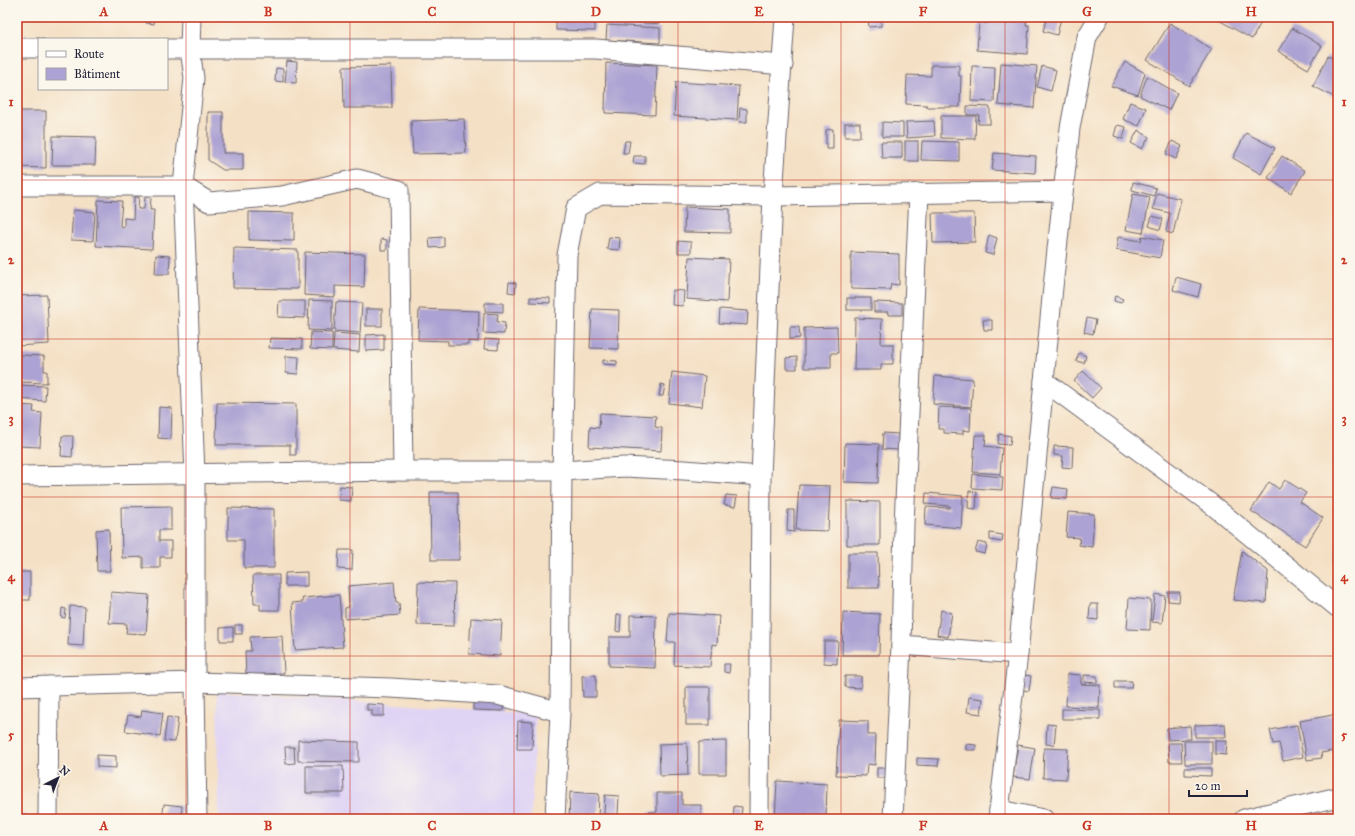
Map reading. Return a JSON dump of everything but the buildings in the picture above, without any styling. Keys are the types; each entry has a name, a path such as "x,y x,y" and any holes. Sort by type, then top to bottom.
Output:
{"street":[{"path":"191,17 190,49 194,78 183,186 195,473 194,682 197,819"},
{"path":"759,819 761,476 773,196 783,65 785,17"},
{"path":"1044,819 999,815 1018,654 1053,287 1070,128 1088,38 1099,17"},
{"path":"17,48 38,48"},
{"path":"168,49 596,49 783,65"},
{"path":"17,186 183,186 209,202 282,196 357,179 399,190 402,471"},
{"path":"555,819 560,712 562,470 567,255 576,208 600,194 773,196 1063,191"},
{"path":"893,819 901,645 904,524 919,194"},
{"path":"1044,381 1211,504 1338,608"},
{"path":"17,476 562,470 624,467 761,476"},
{"path":"901,645 1018,654"},
{"path":"17,687 194,682 391,688 498,695 560,712"},
{"path":"48,819 49,686"},
{"path":"1244,819 1338,797"}],"shaded area":[{"path":"217,691 536,714 531,819 219,819"}]}
